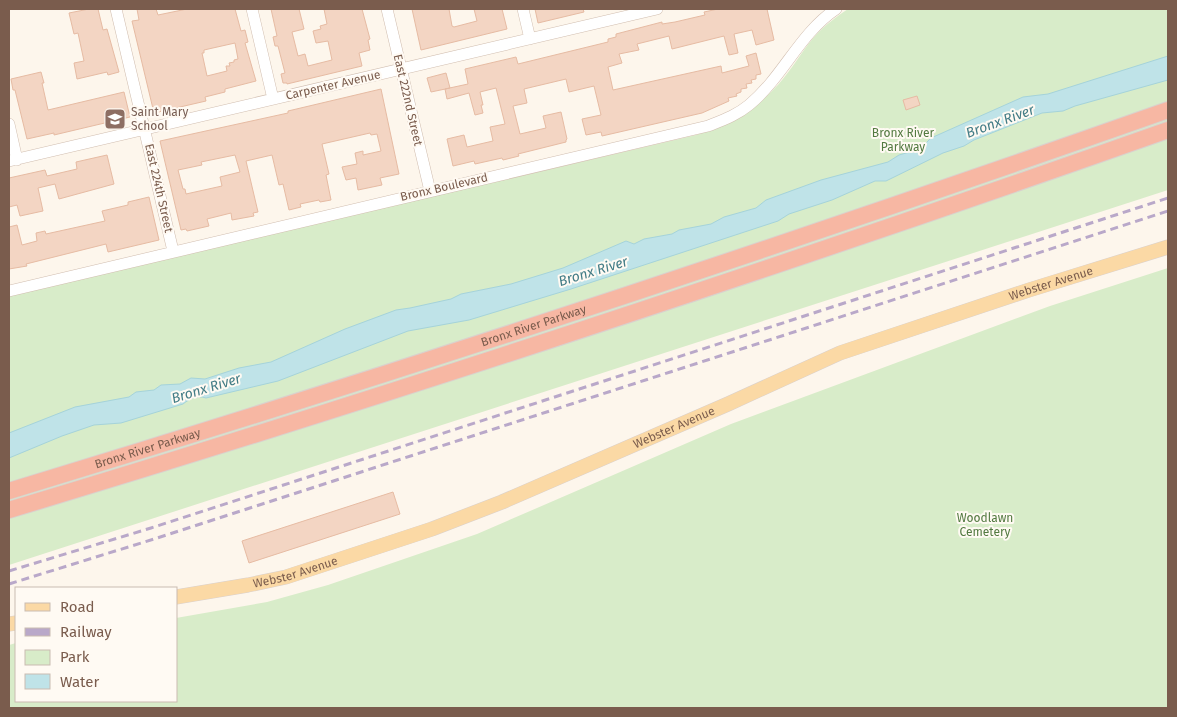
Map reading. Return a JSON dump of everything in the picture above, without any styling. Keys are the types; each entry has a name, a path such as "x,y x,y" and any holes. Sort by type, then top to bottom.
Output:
{"highway":[{"name":"Bronx River Parkway","path":"9,491 580,311 1168,110"},
{"name":"Bronx River Parkway","path":"9,510 599,324 898,224 1168,130"}],"main road":[{"name":"Webster Avenue","path":"178,596 267,582 432,529 502,502 840,353 1038,287 1168,247"}],"street":[{"name":"East 224th Street","path":"116,9 173,251"},
{"path":"252,9 273,99"},
{"name":"East 222nd Street","path":"387,9 430,190"},
{"path":"523,9 530,39"},
{"name":"Carpenter Avenue","path":"13,160 657,9"},
{"name":"Bronx Boulevard","path":"9,291 430,190 698,129 726,119 749,105 761,93 809,32 823,18 836,9"},
{"path":"9,124 13,160"}],"green space":[{"name":"Bronx River Parkway","path":"848,9 1168,9 1168,190 9,565 9,296 696,135 737,117 764,98 784,78 815,36"},
{"name":"Woodlawn Cemetery","path":"1168,268 1168,708 9,708 9,645 15,643 15,702 178,702 178,618 267,602 328,585 477,534 731,424 1050,306"}],"water":[{"name":"Bronx River","path":"1168,56 1168,80 1063,111 1042,113 943,153 886,181 875,181 832,200 789,214 778,221 571,289 469,320 408,331 278,381 206,398 194,398 183,404 121,423 94,425 9,458 9,433 75,407 129,397 136,392 154,390 161,385 180,384 191,378 205,379 239,368 271,362 345,329 396,310 511,284 563,268 626,241 634,244 644,239 711,224 724,217 756,208 766,200 821,180 888,162 899,155 920,149 931,138 1023,97 1048,94"}],"building":[{"path":"98,9 103,30 107,29 119,72 108,75 107,72 77,79 74,63 84,61 78,33 74,34 69,13"},
{"path":"137,9 156,9 158,15 187,9 235,9 241,31 245,30 248,42 245,43 256,81 225,89 225,92 205,97 206,101 154,113 132,21 139,20","holes":["235,43 238,59 229,63 230,66 226,66 227,71 207,76 202,53 204,53 204,50"]},
{"path":"271,9 299,9 304,29 292,32 298,56 305,54 308,66 332,60 328,41 316,43 313,31 321,29 320,26 327,24 324,9 362,9 370,39 368,40 370,50 359,53 362,66 287,84 283,83 281,74 285,73 278,46 275,46 273,37 277,36"},
{"path":"412,9 449,9 452,26 454,27 477,21 474,9 502,9 507,29 421,50"},
{"path":"535,9 583,9 584,12 538,23"},
{"path":"718,9 767,9 774,40 756,45 752,30 734,34 738,53 729,55 724,36 672,49 669,36 637,44 639,50 619,54 622,63 608,67 613,90 721,66 722,73 749,66 746,56 756,53 761,74 756,75 756,79 751,80 752,83 746,84 747,88 741,89 741,92 736,94 737,96 728,98 729,101 702,113 602,136 601,132 586,135 582,119 601,115 594,86 569,92 566,79 524,89 527,103 513,106 520,134 546,128 543,116 561,112 566,142 518,154 519,156 503,160 502,158 475,164 474,161 453,166 447,139 464,135 467,147 493,141 490,127 505,124 496,88 480,92 483,113 475,115 469,93 447,99 445,89 468,84 465,69 516,57 518,64 608,42 608,39 616,37 616,34 662,22 662,24 675,22 705,15 704,12"},
{"path":"41,72 48,110 124,92 130,117 54,135 54,133 27,139 11,79"},
{"path":"446,73 450,88 431,92 427,78"},
{"path":"381,89 399,174 380,178 382,185 358,190 356,178 346,180 342,167 357,164 355,153 363,151 363,155 381,151 377,134 371,135 370,133 322,144 329,174 326,175 331,200 320,202 319,200 300,204 301,207 289,210 283,184 279,185 272,155 246,161 258,212 253,213 254,216 232,220 231,213 207,219 209,226 187,231 186,229 181,230 160,141 288,113 288,111","holes":["235,155 240,172 220,177 222,186 186,194 178,170 202,165 201,162"]},
{"path":"917,96 920,105 906,110 903,100"},
{"path":"107,155 114,184 59,199 55,184 38,188 43,211 20,216 17,205 9,207 9,178 45,170 47,176 77,169 76,162"},
{"path":"149,197 159,240 108,252 106,244 26,264 27,266 9,269 9,227 17,225 22,245 37,241 36,233 45,231 46,234 105,221 102,211 128,205 128,202"},
{"path":"393,492 400,514 249,563 242,541"}],"railway":[{"path":"9,571 151,528 1168,198"},
{"path":"9,584 154,539 1168,211"}],"place":[{"name":"Saint Mary School","path":"115,119"}]}
